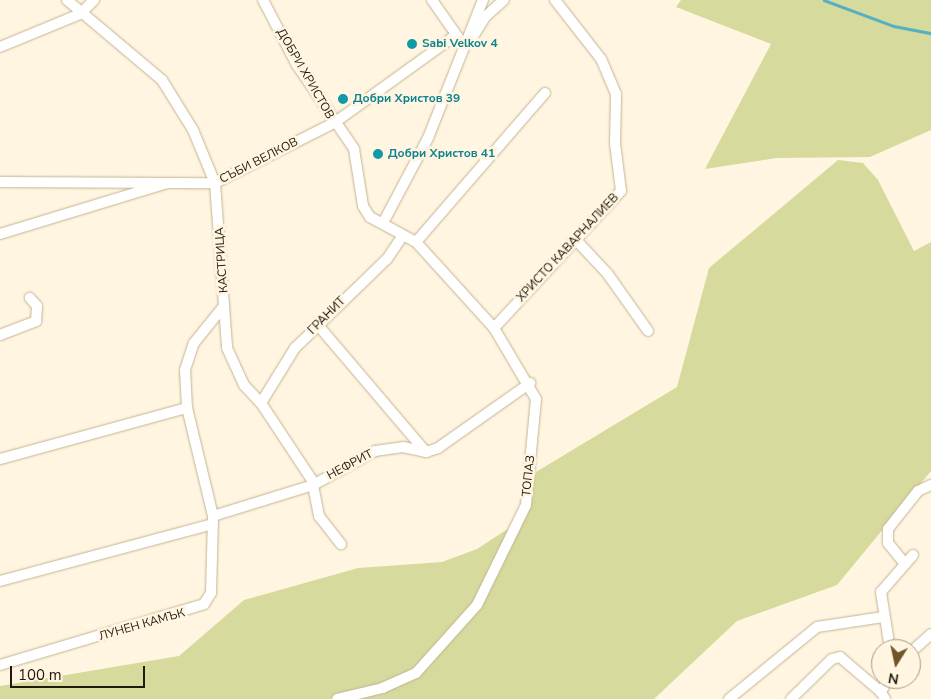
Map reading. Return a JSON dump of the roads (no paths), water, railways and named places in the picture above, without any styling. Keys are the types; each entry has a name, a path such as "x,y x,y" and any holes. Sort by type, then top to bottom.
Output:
{"street":[{"name":"КАСТРИЦА","path":"67,0 80,14 162,80 194,130 215,183 227,348 244,385 261,403 313,485 319,516 341,544"},
{"path":"0,46 80,14 94,0"},
{"name":"ДОБРИ ХРИСТОВ","path":"264,0 334,123 346,134 358,161 363,206 370,217 383,223"},
{"path":"432,0 465,50"},
{"path":"383,223 414,167 465,50 483,0"},
{"path":"465,50 486,16 504,0"},
{"name":"ХРИСТО КАВАРНАЛИЕВ","path":"494,328 621,191 616,94 601,58 555,0"},
{"name":"СЪБИ ВЕЛКОВ","path":"0,182 174,181 215,183 334,123 456,35"},
{"path":"416,242 545,93"},
{"path":"0,234 174,181"},
{"name":"ТОПАЗ","path":"337,699 383,688 416,673 477,605 526,505 536,415 530,383 494,328 416,242 402,237 383,223"},
{"name":"ГРАНИТ","path":"261,403 295,348 317,324 386,259 402,237"},
{"path":"576,240 607,273 648,331"},
{"path":"0,335 36,322 37,306 30,298"},
{"name":"ЛУНЕН КАМЪК","path":"0,665 204,604 211,593 213,520 187,408 185,387 194,343 224,306"},
{"path":"317,324 426,452 530,383"},
{"path":"0,459 187,408"},
{"name":"НЕФРИТ","path":"0,581 213,520 313,485 375,451 403,447 426,452"},
{"path":"906,564 888,543 888,529 918,492 931,485"},
{"path":"888,639 883,617 881,592 913,555"},
{"path":"729,699 817,627 883,617"},
{"path":"921,643 931,634"},
{"path":"791,699 832,659 840,657 883,696"}],"waterway":[{"path":"824,0 894,26 931,33"}],"place":[{"name":"Sabi Velkov 4","path":"412,44"},
{"name":"Добри Христов 39","path":"343,99"},
{"name":"Добри Христов 41","path":"378,154"}]}
